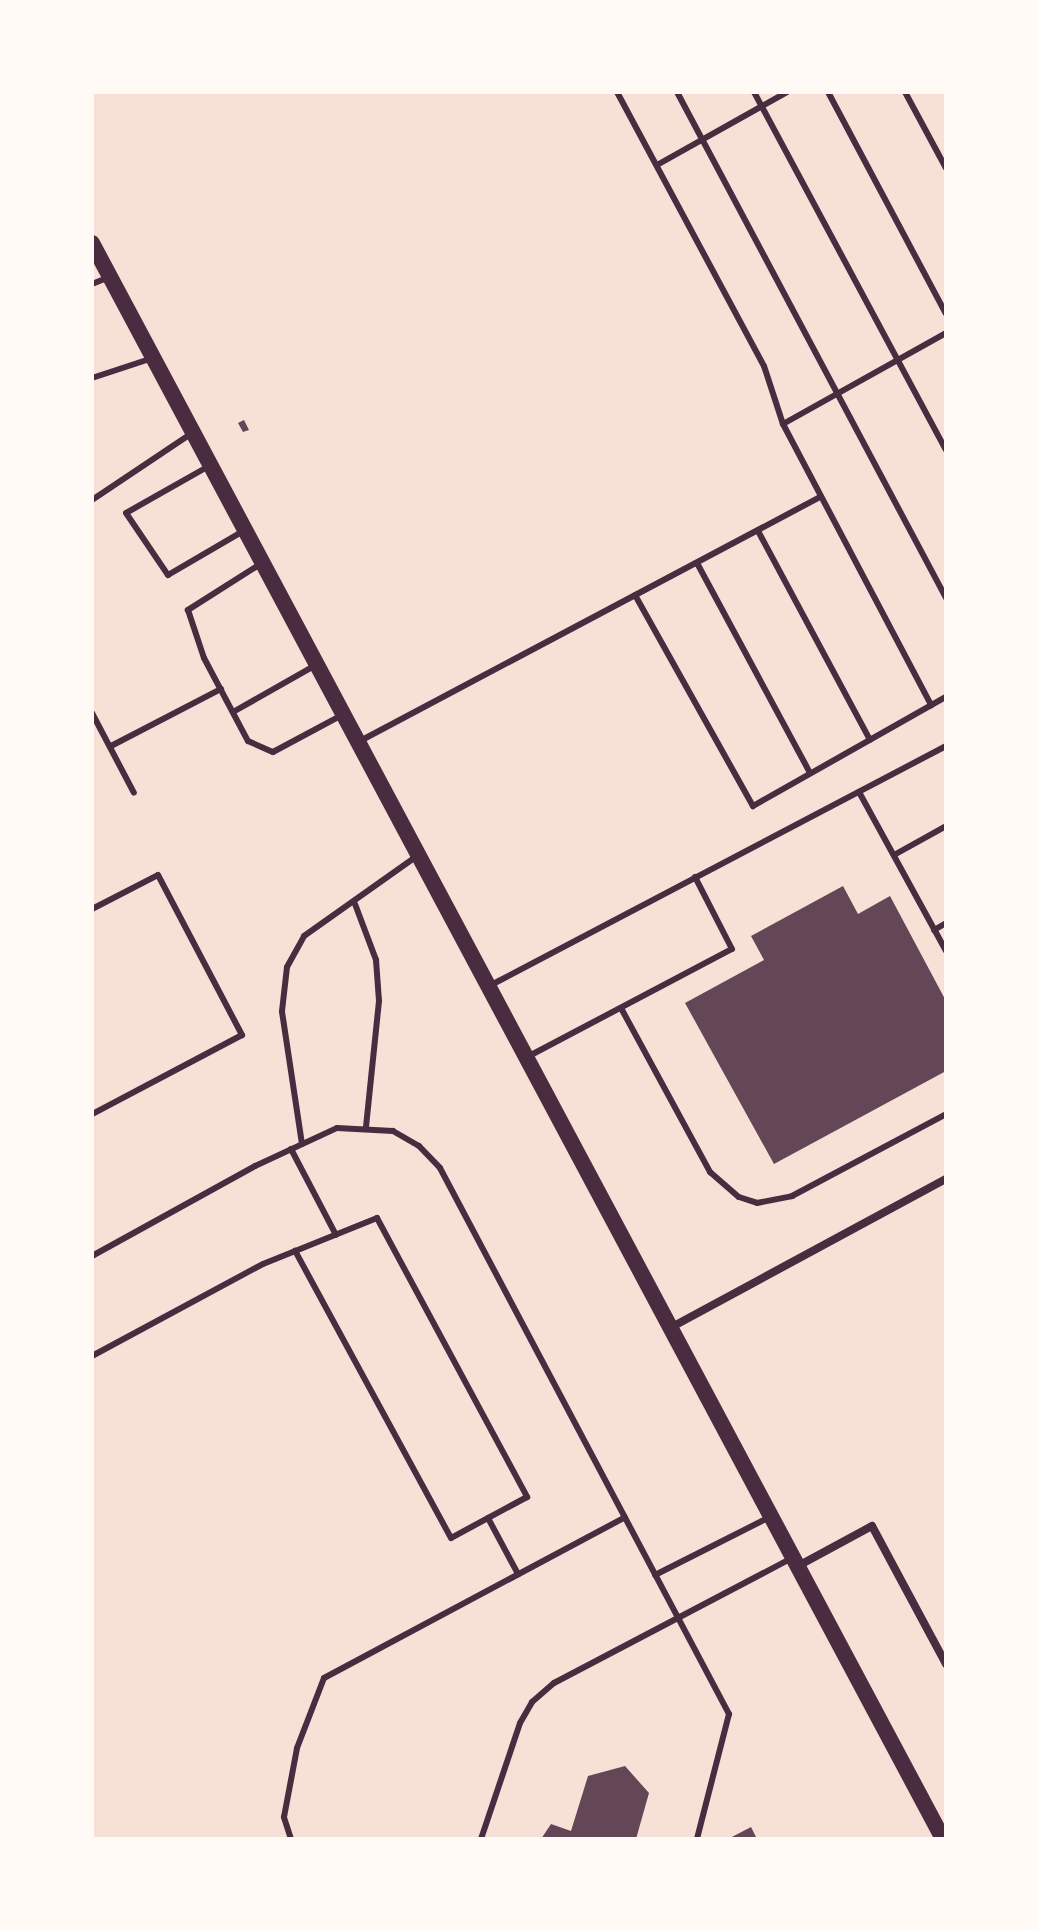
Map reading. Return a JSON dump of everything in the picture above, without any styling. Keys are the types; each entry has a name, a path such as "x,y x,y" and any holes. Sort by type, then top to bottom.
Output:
{"main road":[{"path":"92,243 943,1839"}],"street":[{"path":"670,1328 946,1179"},
{"path":"795,1562 872,1526 946,1664"}],"lane":[{"path":"617,92 764,366 783,424 931,705"},
{"path":"677,92 946,598"},
{"path":"754,92 946,450"},
{"path":"657,165 787,92"},
{"path":"828,92 946,314"},
{"path":"905,92 946,168"},
{"path":"92,284 110,276"},
{"path":"783,424 946,333"},
{"path":"92,378 153,357"},
{"path":"92,500 193,433"},
{"path":"210,465 126,513 168,575 245,530"},
{"path":"358,743 820,497"},
{"path":"758,531 870,740"},
{"path":"262,563 188,610 221,689 248,741 273,752 343,715"},
{"path":"697,563 810,773"},
{"path":"635,595 753,806 946,697"},
{"path":"233,712 316,665"},
{"path":"111,746 221,689"},
{"path":"92,713 134,793"},
{"path":"488,987 946,746"},
{"path":"859,792 946,951"},
{"path":"894,855 946,826"},
{"path":"302,1144 282,1011 287,967 304,936 355,904 418,855"},
{"path":"92,909 158,875 242,1035 92,1114"},
{"path":"526,1057 732,949 695,877"},
{"path":"355,904 376,960 379,1001 366,1126"},
{"path":"934,930 946,923"},
{"path":"621,1008 710,1172 739,1197 757,1203 792,1196 946,1114"},
{"path":"92,1256 291,1149 337,1128 366,1126 393,1131 419,1146 440,1168 729,1714 697,1839"},
{"path":"291,1149 336,1235"},
{"path":"92,1356 295,1251 377,1218 527,1497 451,1538 295,1251"},
{"path":"291,1839 284,1817 297,1748 324,1678 625,1517"},
{"path":"655,1575 770,1517"},
{"path":"488,1518 518,1574"},
{"path":"481,1839 520,1723 532,1702 554,1683 678,1617 795,1562"}],"building":[{"path":"244,420 249,430 243,432 238,423"},
{"path":"843,886 858,914 890,896 946,1001 946,1071 774,1164 685,1003 764,960 751,936"},
{"path":"625,1766 649,1793 636,1839 541,1839 551,1824 571,1831 588,1776"},
{"path":"751,1827 757,1839 728,1839"}]}
